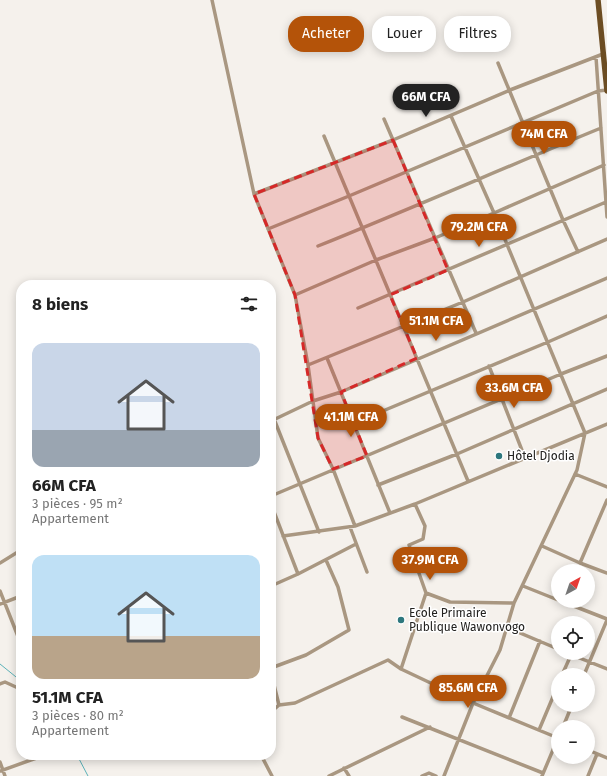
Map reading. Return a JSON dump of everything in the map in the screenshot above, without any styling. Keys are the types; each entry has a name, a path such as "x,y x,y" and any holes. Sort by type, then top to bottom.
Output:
{"main road":[{"path":"598,0 607,90"}],"street":[{"path":"212,0 254,194 295,294 314,401 318,438 333,469 355,526"},
{"path":"254,194 393,140 510,90 596,57 604,50"},
{"path":"596,57 607,217"},
{"path":"498,64 563,220 578,252"},
{"path":"268,229 407,172 522,122 598,91 607,90"},
{"path":"444,776 473,703 500,650 514,603 575,474 585,433 494,213 451,116"},
{"path":"384,119 476,333"},
{"path":"318,246 601,128"},
{"path":"601,136 607,135"},
{"path":"324,136 468,481"},
{"path":"295,294 376,260 435,238 604,165"},
{"path":"358,308 606,202"},
{"path":"308,366 463,302 607,239"},
{"path":"276,418 314,401 341,392 417,358 607,278"},
{"path":"354,423 607,316"},
{"path":"276,494 607,356"},
{"path":"328,358 390,513"},
{"path":"489,366 525,458"},
{"path":"378,485 456,454 607,389"},
{"path":"283,536 355,526 415,504 607,424"},
{"path":"276,429 319,532"},
{"path":"575,474 607,487"},
{"path":"580,563 607,500"},
{"path":"401,670 426,593 409,545 423,539 425,526 415,504"},
{"path":"276,517 298,574"},
{"path":"350,527 367,572"},
{"path":"276,584 356,544"},
{"path":"542,546 607,573"},
{"path":"0,563 16,553"},
{"path":"276,666 306,655 349,630 338,587 326,560"},
{"path":"523,586 551,597"},
{"path":"0,591 16,632"},
{"path":"426,593 450,602 514,603"},
{"path":"0,604 16,598"},
{"path":"578,608 607,620 587,668"},
{"path":"506,627 551,646"},
{"path":"509,718 540,641"},
{"path":"276,708 279,705 295,704 388,660 401,670 473,703 551,735"},
{"path":"582,660 607,669"},
{"path":"0,684 5,682 16,687"},
{"path":"276,693 279,705"},
{"path":"539,730 551,702"},
{"path":"402,717 430,727 543,775 551,755"},
{"path":"329,776 430,727"},
{"path":"588,776 597,754 607,758"},
{"path":"1,770 30,760"},
{"path":"264,760 272,776"},
{"path":"0,762 1,770 5,776"},
{"path":"344,768 349,776"},
{"path":"422,776 429,773 436,776"}],"highlighted area":[{"path":"393,140 448,270 390,295 417,358 341,392 367,456 333,469 318,438 295,295 254,194"}],"waterway":[{"path":"0,664 16,677"},
{"path":"80,760 88,776"}],"place":[{"name":"Hôtel Djodia","path":"499,456"},
{"name":"Ecole Primaire Publique Wawonvogo","path":"401,620"}]}
